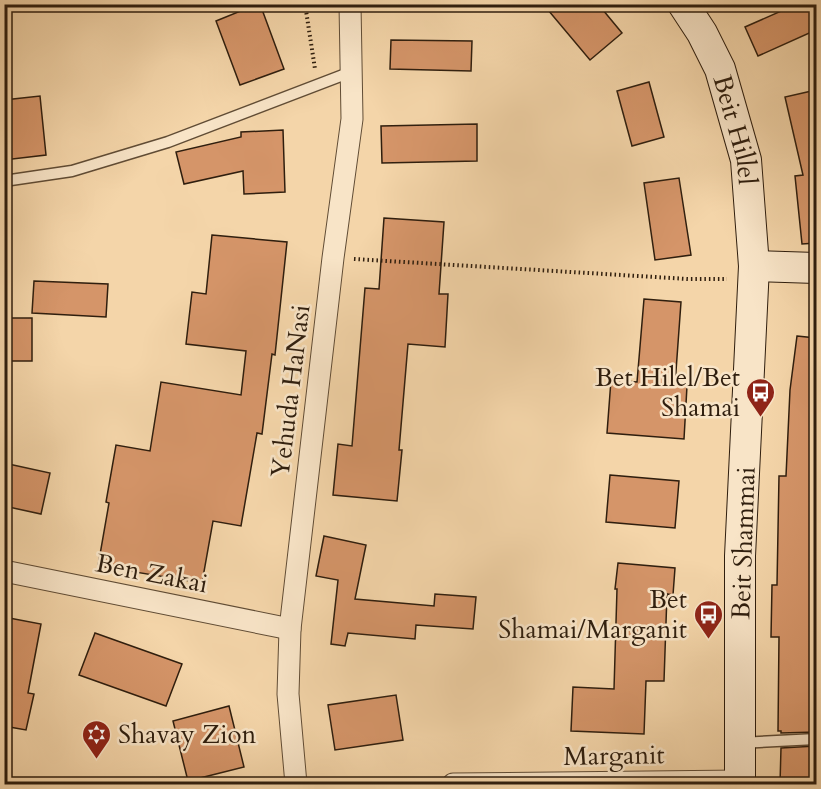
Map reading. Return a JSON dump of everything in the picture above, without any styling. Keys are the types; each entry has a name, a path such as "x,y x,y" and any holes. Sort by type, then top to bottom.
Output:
{"street":[{"name":"Yehuda HaNasi","path":"296,784 288,694 290,629 333,258 352,119 350,4"},
{"name":"Beit Hillel","path":"683,4 702,33 720,69 746,160 754,266"},
{"path":"754,266 816,268"},
{"name":"Beit Shammai","path":"740,782 740,556 754,266"},
{"name":"Ben Zakai","path":"4,571 290,629"},
{"name":"Marganit","path":"453,784 740,782"}],"lane":[{"path":"4,181 72,171 168,142 351,72"},
{"path":"740,743 816,739"}],"path":[{"path":"305,4 317,84"},
{"path":"333,258 700,279"}],"building":[{"path":"260,4 284,69 240,85 216,21"},
{"path":"543,4 598,4 622,33 590,60"},
{"path":"797,4 809,4 816,21 816,30 758,56 745,27"},
{"path":"391,40 472,41 471,71 390,69"},
{"path":"649,82 664,137 632,146 617,91"},
{"path":"816,90 816,243 802,244 795,176 803,175 785,97"},
{"path":"40,96 46,155 4,160 4,100"},
{"path":"477,124 477,161 382,163 381,126"},
{"path":"283,130 285,192 244,194 243,171 184,184 176,152 241,137 241,132"},
{"path":"679,178 691,255 655,260 644,183"},
{"path":"384,218 444,222 439,294 448,294 445,347 408,344 397,501 333,495 338,444 352,446 365,288 379,289"},
{"path":"212,235 287,242 275,355 272,354 262,434 257,433 241,526 213,521 202,583 98,566 116,445 150,451 161,382 241,395 246,351 186,344 192,292 206,294"},
{"path":"34,281 108,284 106,317 32,313"},
{"path":"644,299 681,302 675,385 687,386 684,439 607,433 611,380 637,382"},
{"path":"4,318 32,318 32,361 4,361"},
{"path":"797,336 816,338 816,732 781,733 778,731 779,637 771,637 772,585 777,585 779,476 786,476 790,390"},
{"path":"4,463 50,473 41,514 4,506"},
{"path":"610,475 679,481 675,528 606,522"},
{"path":"324,536 366,545 355,599 434,606 435,594 476,597 473,629 416,625 415,639 348,633 345,646 331,644 338,580 316,576"},
{"path":"618,563 675,568 673,595 667,594 664,681 646,681 644,734 571,731 573,687 614,689 617,589 615,589"},
{"path":"4,617 41,624 28,693 34,694 26,730 4,726"},
{"path":"95,633 182,664 166,706 79,675"},
{"path":"396,695 403,740 335,750 328,705"},
{"path":"229,706 244,767 188,781 173,721"},
{"path":"816,746 816,784 780,784 781,748"}],"place":[{"name":"Bet Hilel/Bet Shamai","path":"761,418"},
{"name":"Bet Shamai/Marganit","path":"708,640"},
{"name":"Shavay Zion","path":"97,760"}]}
